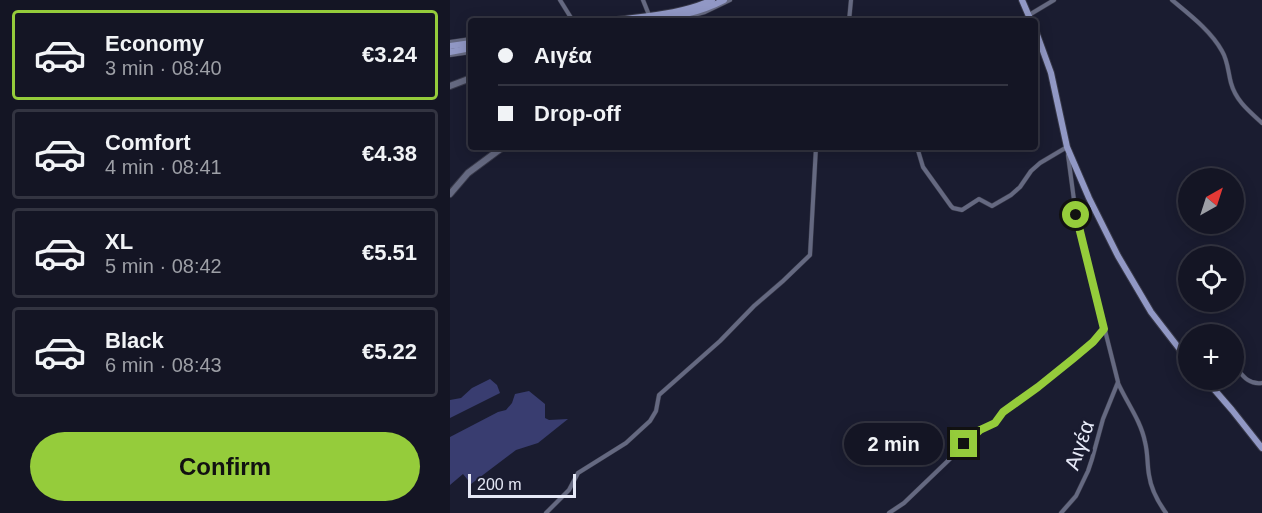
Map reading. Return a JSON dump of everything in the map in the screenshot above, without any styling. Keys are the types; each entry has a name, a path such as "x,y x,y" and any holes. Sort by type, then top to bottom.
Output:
{"main road":[{"path":"648,18 712,0"},
{"path":"679,18 693,15 724,0"},
{"path":"1023,0 1030,18"},
{"path":"1038,37 1051,73 1067,147 1089,198 1118,256 1151,312 1178,347"},
{"path":"450,44 468,41"},
{"path":"450,53 468,50"},
{"path":"1215,390 1262,448"}],"street":[{"path":"560,0 571,18"},
{"path":"643,0 648,18"},
{"path":"693,15 716,8 730,0"},
{"path":"849,18 851,0"},
{"path":"1030,18 1054,0"},
{"path":"1173,0 1218,44 1227,63 1235,94 1262,123"},
{"path":"450,86 468,79"},
{"path":"918,150 923,167 951,206 962,210 979,199 992,206 1011,195 1040,163 1067,147 1076,215 1118,382 1141,428 1146,442 1149,476 1155,495 1166,513"},
{"path":"450,194 468,173 499,150"},
{"path":"546,513 569,490 578,473 626,443 650,422 656,411 659,395 810,255 816,150"},
{"path":"889,513 914,494 970,438 995,423 1003,412 1074,358 1104,329"},
{"path":"1244,376 1253,384 1262,383"},
{"name":"Αιγέα","path":"1061,513 1076,495 1088,471 1103,419 1118,382"},
{"path":"1115,393 1122,393"}],"shaded area":[{"path":"490,379 497,385 500,393 450,418 450,400 461,398 472,388"},
{"path":"529,391 545,404 545,418 549,420 568,419 538,443 516,450 471,484 463,474 450,485 450,437 506,410 515,394"}],"route":[{"path":"964,444 980,430 995,423 1011,405 1024,398 1074,358 1104,329 1076,215"}]}
